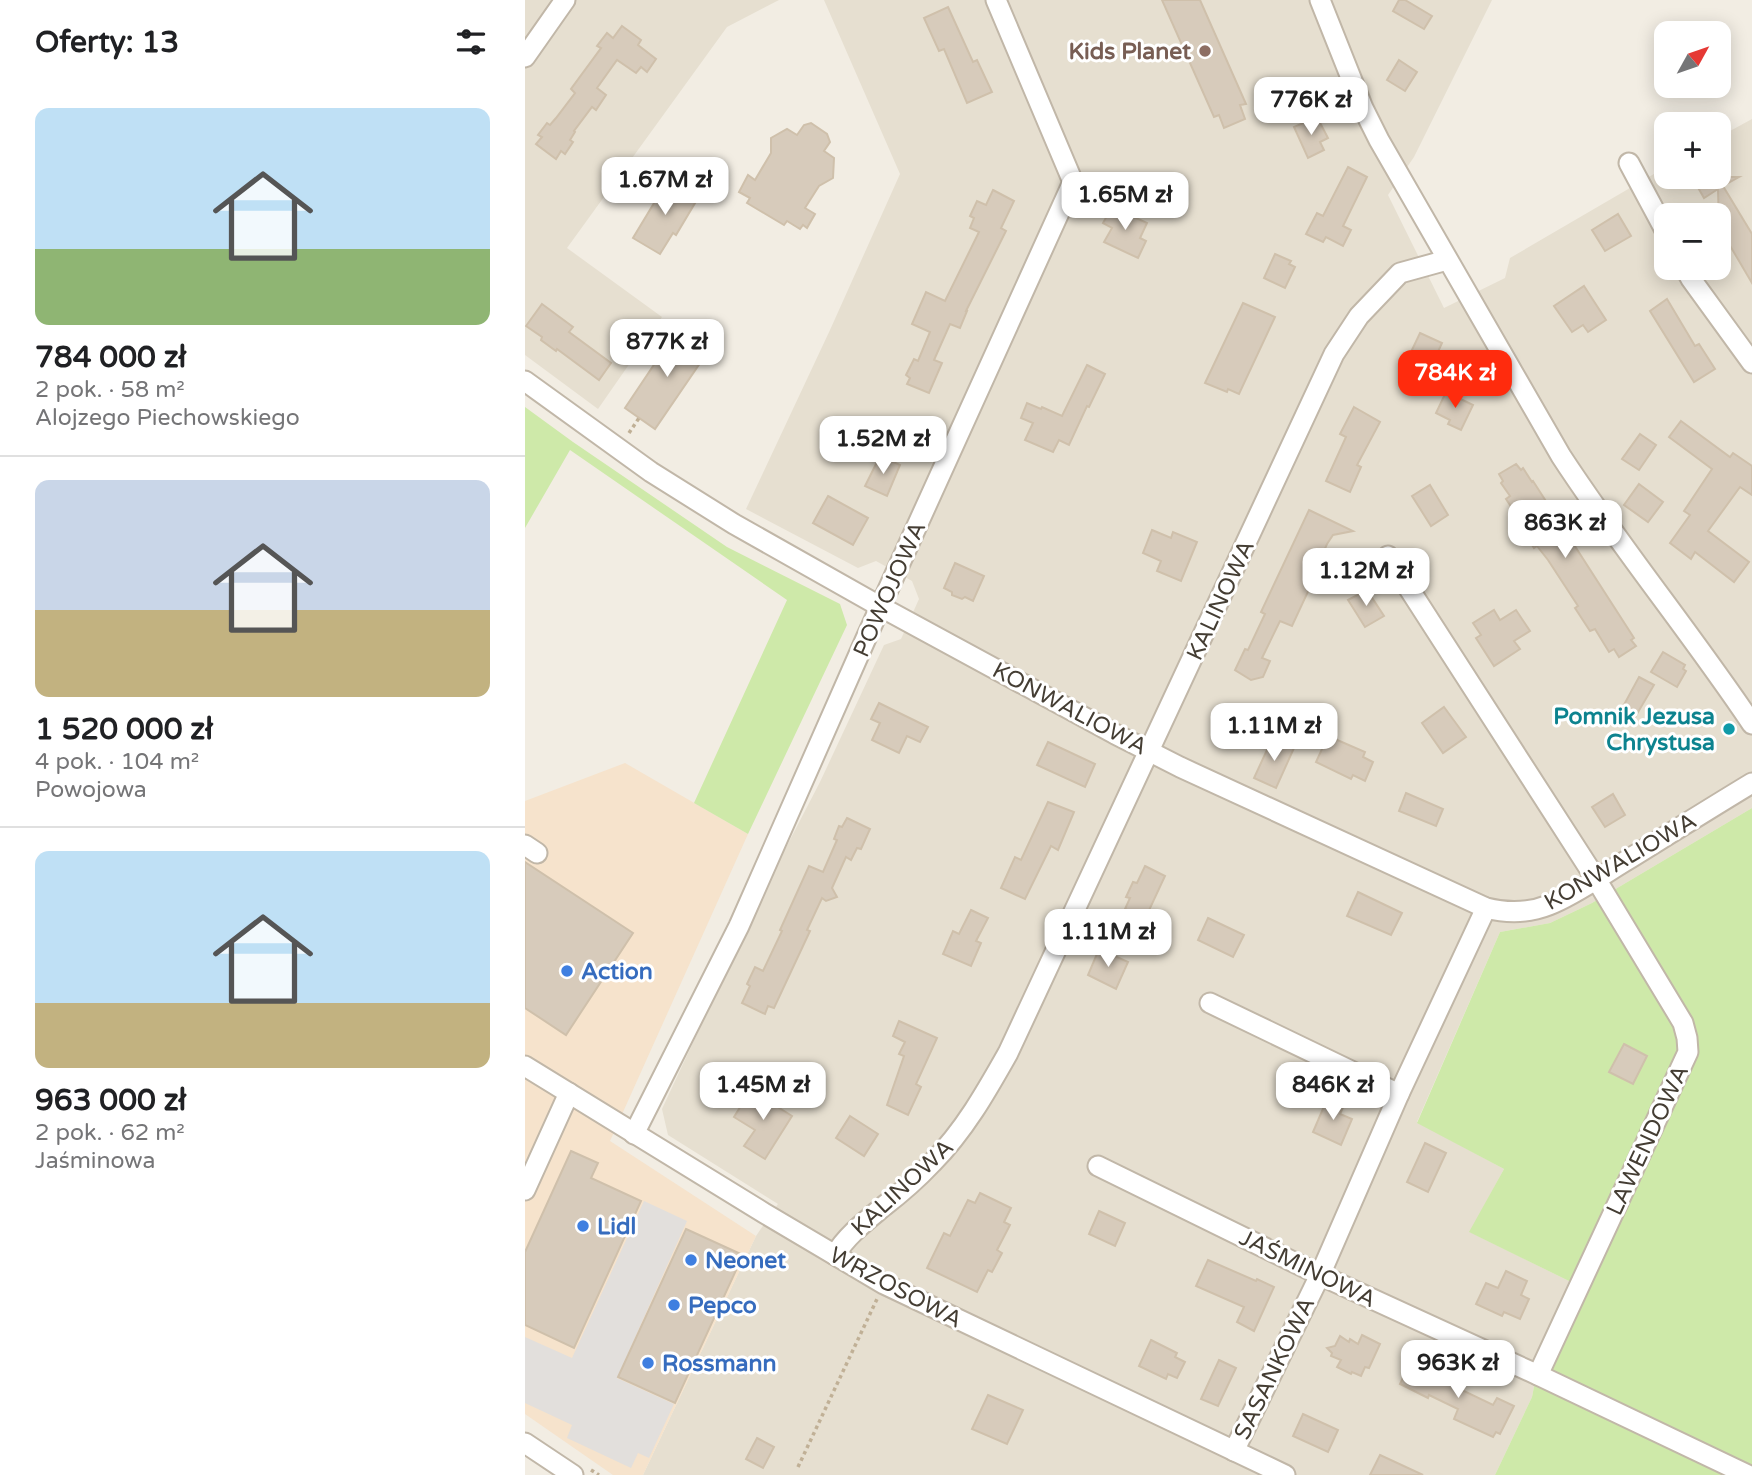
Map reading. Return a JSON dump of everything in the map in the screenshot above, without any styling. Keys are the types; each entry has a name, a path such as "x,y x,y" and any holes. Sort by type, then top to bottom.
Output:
{"street":[{"path":"527,48 565,0"},
{"name":"POWOJOWA","path":"634,1134 739,926 1073,182 996,0"},
{"path":"1319,0 1363,108 1398,174 1561,456 1590,502 1752,724"},
{"path":"1629,163 1654,210"},
{"name":"KALINOWA","path":"835,1255 860,1226 912,1183 957,1136 1008,1053 1334,354 1359,316 1400,274 1447,260"},
{"path":"1692,280 1752,363"},
{"name":"KONWALIOWA","path":"525,381 651,472 734,524 881,607 1150,751 1486,908 1501,912 1537,909 1550,905 1752,783"},
{"name":"LAWENDOWA","path":"1388,556 1596,879 1683,1023 1687,1038 1688,1052 1538,1375"},
{"name":"SASANKOWA","path":"1234,1451 1320,1275 1399,1094 1486,908"},
{"path":"1210,1003 1399,1094"},
{"name":"WRZOSOWA","path":"525,1066 884,1284 1285,1475"},
{"path":"525,1190 569,1093"},
{"name":"JAŚMINOWA","path":"1098,1166 1320,1275 1748,1475"},
{"path":"525,1443 573,1475"}],"path":[{"path":"798,1467 880,1294"}],"shaded area":[{"path":"525,0 779,0 727,27 567,248 662,317 598,409 525,355"},
{"path":"824,0 1492,0 1414,157 1388,195 1444,308 1505,278 1510,258 1654,174 1654,189 1731,189 1731,130 1752,119 1752,808 1592,903 1550,923 1500,932 1417,1122 1504,1169 1470,1232 1571,1282 1543,1340 1532,1397 1495,1475 643,1475 756,1236 778,1204 668,1135 662,1109 766,886 820,782 884,645 901,639 919,599 912,581 876,561 858,568 746,509 900,174"},
{"path":"625,763 748,834 610,1141 756,1236 643,1475 613,1475 525,1414 525,801"},
{"path":"644,1201 687,1221 617,1378 674,1404 649,1458 638,1453 631,1468 567,1438 572,1425 525,1403 525,1337 572,1358"}],"green space":[{"path":"525,407 727,547 840,604 847,625 748,834 694,803 787,600 570,450 525,528"},
{"path":"1752,808 1752,1475 1495,1475 1532,1397 1543,1340 1571,1282 1469,1232 1504,1169 1417,1123 1500,932 1550,923 1592,903"}],"building":[{"path":"1162,0 1200,0 1246,104 1240,105 1245,119 1224,128 1219,115 1214,117"},
{"path":"1399,0 1405,0 1432,16 1424,29 1393,11"},
{"path":"948,7 973,62 977,60 992,92 967,103 944,49 939,51 924,18"},
{"path":"622,26 641,40 638,45 656,59 647,72 641,67 636,73 617,60 597,88 606,95 596,110 592,107 574,131 570,140 573,142 565,154 561,151 556,159 536,144 542,137 538,135 547,123 550,125 575,93 571,89 601,48 597,46 607,33 613,38"},
{"path":"1399,60 1417,72 1405,91 1387,80"},
{"path":"1317,117 1328,138 1320,142 1324,150 1308,158 1294,127"},
{"path":"811,123 827,134 830,142 824,151 834,158 833,178 819,186 805,208 815,214 807,228 803,225 800,229 787,221 784,225 747,203 750,198 739,192 748,175 755,180 771,153 771,138 787,129 797,135 804,125"},
{"path":"1348,167 1367,177 1343,226 1351,230 1343,246 1326,237 1323,242 1306,234 1317,213 1323,216"},
{"path":"672,180 691,191 686,198 695,203 676,235 673,233 660,254 633,238 665,185 668,187"},
{"path":"1699,189 1718,189 1704,198"},
{"path":"1718,189 1725,189 1752,234 1752,283 1731,247 1731,203 1718,203"},
{"path":"993,190 1014,201 1001,228 1006,231 960,328 950,324 934,360 942,363 929,393 907,384 910,378 906,375 914,359 918,361 930,332 912,324 926,292 945,301 979,232 970,228 974,218 970,216 977,201 986,205"},
{"path":"1112,207 1147,223 1140,238 1146,241 1138,258 1104,242 1112,228 1103,223"},
{"path":"1618,214 1631,236 1605,251 1592,230"},
{"path":"1275,254 1291,261 1289,264 1295,267 1285,288 1264,278"},
{"path":"1584,286 1606,320 1588,332 1583,325 1572,332 1554,306"},
{"path":"1667,299 1695,346 1699,344 1715,369 1694,382 1650,311"},
{"path":"1243,303 1275,317 1239,394 1205,383"},
{"path":"542,304 573,327 569,332 611,363 599,380 541,340 542,337 526,326"},
{"path":"678,329 709,350 655,429 625,408"},
{"path":"1420,333 1442,343 1431,367 1417,360 1419,355 1411,352"},
{"path":"1087,365 1105,374 1069,445 1059,440 1053,452 1025,440 1033,423 1021,418 1027,403 1062,416"},
{"path":"1446,392 1473,405 1461,430 1448,424 1450,420 1436,413"},
{"path":"1354,407 1380,422 1357,465 1361,467 1350,492 1326,481 1346,437 1340,434"},
{"path":"1681,421 1730,457 1733,453 1752,466 1752,495 1740,487 1708,531 1749,562 1734,582 1695,552 1691,559 1670,543 1690,515 1684,511 1712,469 1669,437"},
{"path":"1640,434 1656,445 1639,470 1622,459"},
{"path":"880,456 900,465 887,496 865,486"},
{"path":"1516,464 1521,470 1523,468 1533,481 1634,638 1631,640 1636,646 1619,657 1614,649 1609,652 1595,629 1590,631 1575,608 1578,606 1548,560 1537,546 1534,548 1514,516 1516,514 1506,499 1510,496 1501,483 1503,481 1499,474"},
{"path":"1639,484 1663,502 1648,522 1624,505"},
{"path":"1430,485 1448,515 1431,526 1412,496"},
{"path":"828,496 868,518 853,545 813,523"},
{"path":"1309,510 1353,531 1333,535 1292,626 1280,621 1262,658 1270,661 1263,677 1251,680 1235,670 1265,614 1261,612"},
{"path":"1152,530 1171,538 1173,532 1197,542 1181,581 1157,571 1161,561 1143,553"},
{"path":"955,563 984,576 973,601 952,595 952,592 944,588"},
{"path":"1367,590 1384,616 1365,627 1348,600"},
{"path":"1494,610 1500,620 1516,610 1530,631 1514,641 1520,649 1494,666 1476,638 1481,635 1473,623"},
{"path":"1663,652 1685,665 1683,669 1686,671 1677,687 1651,672"},
{"path":"1639,677 1654,685 1634,719 1620,712"},
{"path":"879,703 928,727 920,742 907,736 899,753 872,740 880,723 871,719"},
{"path":"1444,707 1466,737 1443,753 1422,723"},
{"path":"1328,736 1365,752 1363,757 1373,762 1365,781 1353,775 1351,779 1316,762"},
{"path":"1273,737 1294,748 1276,788 1254,778"},
{"path":"1048,742 1095,764 1085,787 1037,765"},
{"path":"1406,793 1443,809 1436,826 1399,811"},
{"path":"1613,794 1625,815 1605,827 1592,807"},
{"path":"1048,802 1074,812 1058,850 1051,846 1025,899 1001,888 1015,857 1021,860"},
{"path":"847,818 870,829 861,849 857,848 851,860 846,857 832,888 837,897 826,901 822,898 807,930 810,931 774,1008 768,1006 765,1014 742,1003 755,967 763,971 809,866 823,872 837,840 834,839 839,826 842,827"},
{"name":"Action","path":"525,862 633,933 566,1035 525,1008"},
{"path":"1145,866 1165,876 1145,919 1125,909 1130,898 1126,897"},
{"path":"1358,892 1402,913 1391,935 1347,916"},
{"path":"971,910 988,918 976,941 981,943 971,966 943,954 953,931 959,934"},
{"path":"1208,918 1244,935 1233,957 1198,940"},
{"path":"1099,949 1128,962 1116,989 1088,975"},
{"path":"899,1021 937,1038 916,1084 921,1087 908,1115 887,1105 904,1056 899,1054 905,1042 893,1036"},
{"path":"1624,1044 1647,1056 1633,1084 1609,1072"},
{"path":"757,1088 776,1100 773,1104 792,1116 765,1159 744,1146 755,1130 734,1117 744,1101 747,1103"},
{"path":"1328,1097 1345,1103 1340,1114 1352,1119 1341,1145 1313,1132"},
{"path":"850,1116 878,1134 864,1156 836,1138"},
{"path":"1425,1143 1446,1153 1428,1192 1407,1182"},
{"name":"Lidl","path":"571,1151 598,1163 591,1178 641,1201 574,1348 525,1325 525,1252"},
{"path":"980,1193 1011,1208 1004,1222 1010,1225 997,1250 1002,1253 992,1272 988,1270 977,1292 927,1268 944,1233 950,1236 968,1200 975,1203"},
{"path":"1099,1211 1125,1223 1115,1246 1089,1234"},
{"path":"686,1229 743,1255 675,1403 618,1377"},
{"path":"1208,1260 1274,1287 1254,1331 1237,1322 1244,1307 1196,1286"},
{"path":"1506,1271 1527,1281 1521,1295 1529,1299 1520,1319 1504,1312 1502,1316 1476,1304 1486,1283 1498,1288"},
{"path":"1362,1335 1380,1344 1369,1368 1365,1367 1361,1376 1337,1367 1341,1360 1331,1356 1332,1353 1327,1348 1335,1346 1340,1336 1358,1344"},
{"path":"1151,1340 1177,1353 1175,1357 1185,1362 1177,1378 1168,1374 1166,1379 1139,1366"},
{"path":"1219,1360 1236,1368 1218,1406 1201,1399"},
{"path":"1411,1360 1438,1372 1437,1374 1446,1379 1445,1382 1493,1405 1497,1398 1514,1406 1500,1434 1496,1432 1493,1437 1454,1419 1458,1409 1400,1384"},
{"path":"988,1395 1023,1410 1007,1444 972,1429"},
{"path":"1303,1414 1338,1430 1328,1452 1293,1436"},
{"path":"757,1438 774,1447 763,1468 746,1459"},
{"path":"1380,1455 1423,1475 1370,1475"}],"place":[{"name":"Kids Planet","path":"1205,51"},
{"name":"Pomnik Jezusa Chrystusa","path":"1729,729"},
{"name":"Action","path":"567,971"},
{"name":"Lidl","path":"583,1226"},
{"name":"Neonet","path":"691,1260"},
{"name":"Pepco","path":"674,1305"},
{"name":"Rossmann","path":"648,1363"}]}
